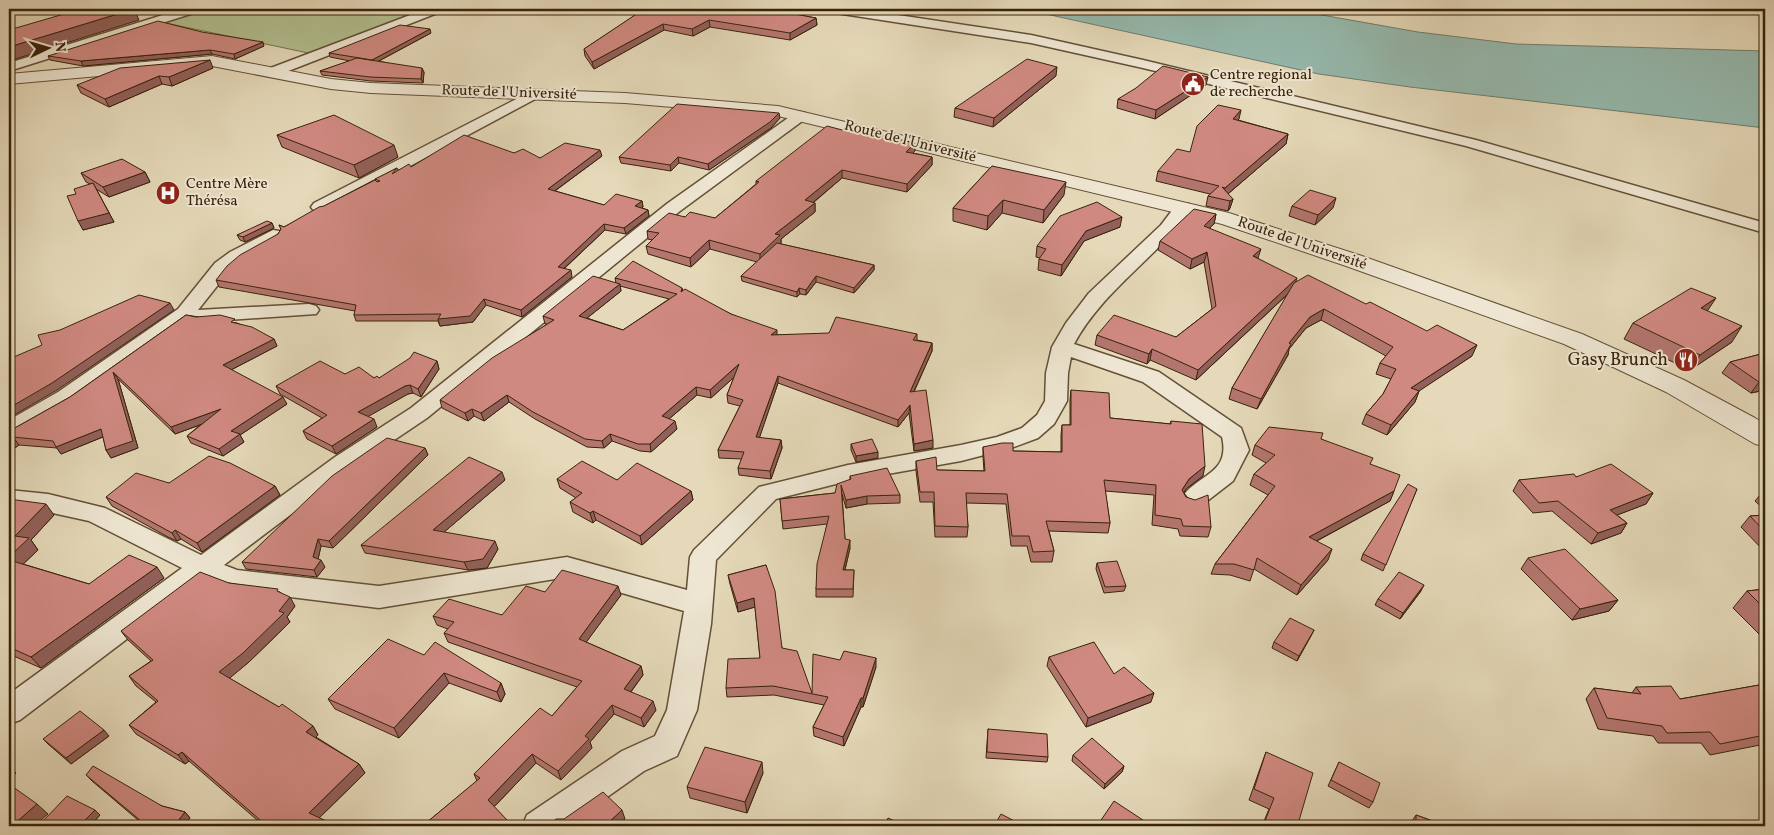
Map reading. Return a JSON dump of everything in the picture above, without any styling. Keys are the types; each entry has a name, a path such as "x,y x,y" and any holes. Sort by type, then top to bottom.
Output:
{"street":[{"path":"9,67 193,9"},
{"path":"273,72 436,9"},
{"path":"836,9 1031,40 1143,64 1471,143 1620,184 1765,228"},
{"name":"Route de l'Université","path":"9,79 212,61 331,84 371,88 534,94 727,105 800,116 1229,219 1354,261 1573,339 1675,386 1765,437"},
{"path":"320,207 534,94"},
{"path":"9,711 344,463 419,413 674,207 800,116"},
{"path":"539,826 633,761 666,746 682,710 703,557 768,493 848,473 961,453 1003,443 1030,433 1046,419 1056,401 1057,373 1062,347 1073,327 1096,297 1167,229 1183,208"},
{"path":"9,430 66,397 185,313 222,267 236,256 273,236"},
{"path":"185,313 209,316 309,310"},
{"path":"1062,347 1151,377 1234,432 1237,450 1225,475 1193,499"},
{"path":"9,499 48,503 96,514 202,567 235,580 379,597 567,567 698,604"}],"green space":[{"path":"202,9 429,9 313,54 161,22"}],"water":[{"path":"1023,9 1288,9 1418,32 1516,44 1765,51 1765,128 1410,87 1319,74"}],"building":[{"path":"81,9 134,9 9,47 9,30"},
{"path":"644,9 768,9 816,18 790,33 709,20 692,29 663,24 592,62 584,49"},
{"path":"158,21 202,32 263,42 234,54 210,50 81,61 48,56"},
{"path":"400,25 430,29 372,60 329,53"},
{"path":"357,58 422,68 421,79 370,77 320,71"},
{"path":"1027,59 1057,67 994,118 955,108"},
{"path":"210,60 169,77 159,76 105,99 77,85 120,68"},
{"path":"1163,66 1208,77 1156,110 1118,99 1136,88"},
{"path":"677,104 779,113 770,122 708,164 678,157 670,165 619,157"},
{"path":"1218,105 1241,110 1233,119 1288,134 1225,188 1222,187 1233,199 1230,201 1208,196 1219,186 1158,171 1177,149 1190,152 1197,126"},
{"path":"334,115 394,145 354,165 277,135"},
{"path":"827,126 850,132 854,129 915,143 906,152 932,157 907,184 842,170 805,200 815,203 775,234 780,235 760,254 709,240 690,258 646,246 659,233 647,231 669,213 685,217 690,212 715,218 759,182 756,181"},
{"path":"464,135 514,153 523,149 540,158 565,143 600,150 548,189 604,205 616,194 642,201 635,206 648,210 624,228 604,224 558,267 571,270 521,310 484,299 470,316 438,319 441,314 354,315 356,305 216,280 227,266 240,255 278,234 281,229 279,225 284,227 319,207 375,180 377,182 380,181 375,179 397,168 392,174 409,164 411,167"},
{"path":"122,159 145,172 103,187 81,173"},
{"path":"992,166 1066,182 1044,210 1003,200 988,216 953,208"},
{"path":"93,183 109,213 78,221 67,196 76,194 74,189"},
{"path":"1310,190 1336,198 1318,215 1292,206"},
{"path":"1097,202 1122,217 1086,231 1062,265 1039,259 1046,249 1037,246 1060,216"},
{"path":"1194,209 1216,214 1204,226 1261,249 1253,256 1297,278 1198,370 1152,349 1149,354 1097,335 1114,315 1176,337 1216,306 1207,252 1192,259 1160,241"},
{"path":"267,221 272,223 243,237 237,235"},
{"path":"777,243 874,265 854,288 816,276 806,290 799,288 797,292 741,276"},
{"path":"633,261 682,288 681,292 685,289 731,314 777,330 771,335 829,333 836,317 917,334 913,340 932,343 910,392 926,390 933,440 914,444 910,405 898,420 778,376 756,437 781,440 770,471 738,468 744,452 718,450 743,400 727,395 739,364 710,390 696,387 662,416 675,421 650,444 638,444 610,434 602,441 585,439 533,412 507,395 481,413 472,409 465,413 440,400 492,358 554,320 543,316 593,276 620,284 579,316 623,330 677,294 615,278"},
{"path":"1308,275 1366,304 1370,302 1427,331 1437,325 1477,345 1411,388 1419,391 1391,425 1366,414 1383,394 1396,369 1380,363 1393,347 1324,309 1310,317 1289,343 1291,344 1261,399 1232,388 1294,283"},
{"path":"1691,288 1716,298 1701,308 1742,326 1700,355 1633,323"},
{"path":"139,295 170,303 52,383 9,408 9,359 42,345 38,335 60,330"},
{"path":"186,315 196,317 220,315 235,319 231,322 252,327 274,339 223,365 283,397 231,431 240,434 219,449 187,436 221,409 171,427 113,372 133,441 106,450 101,429 56,447 53,441 13,437 9,441 9,430 70,397"},
{"path":"414,352 437,361 418,389 410,385 405,386 358,412 374,419 332,446 303,431 327,415 276,386 320,361 345,374 359,367 374,378 377,376 379,378 410,358"},
{"path":"1765,353 1765,380 1759,382 1730,362"},
{"path":"1071,390 1109,393 1110,418 1171,424 1171,421 1202,424 1205,466 1189,479 1182,490 1186,497 1195,500 1208,495 1211,527 1183,526 1181,519 1155,515 1156,485 1104,480 1110,523 1046,521 1054,551 1033,552 1029,536 1012,536 1007,494 966,493 968,527 935,526 934,492 920,492 916,461 936,457 937,470 985,471 983,447 1013,443 1013,451 1062,452 1062,425 1071,425"},
{"path":"1269,427 1323,433 1321,439 1373,458 1370,464 1400,475 1394,491 1309,537 1332,549 1301,585 1257,558 1254,570 1234,564 1215,564 1275,486 1254,474 1275,455 1255,445"},
{"path":"387,438 425,448 329,541 318,539 313,557 321,560 314,570 242,562 332,476"},
{"path":"872,439 878,452 856,456 851,444"},
{"path":"209,456 230,463 275,486 197,543 175,530 172,533 106,497 136,473 169,483"},
{"path":"469,457 502,472 433,530 495,541 483,559 464,562 361,545"},
{"path":"582,461 617,480 637,463 691,491 640,536 593,511 590,513 570,502 582,493 557,479"},
{"path":"1611,464 1653,493 1610,510 1627,523 1598,533 1558,501 1539,503 1519,480 1574,474 1576,477"},
{"path":"887,468 900,495 867,496 846,500 841,485 845,539 850,540 843,570 854,570 853,589 816,589 817,564 829,516 782,521 780,499 835,493 837,484 851,479 850,476"},
{"path":"1408,484 1417,489 1386,565 1363,554"},
{"path":"9,499 46,504 15,536 29,538 9,557"},
{"path":"1765,515 1765,532 1750,516"},
{"path":"1565,549 1618,600 1580,609 1528,558"},
{"path":"129,555 157,567 31,657 9,647 9,560 89,584"},
{"path":"1117,561 1126,586 1105,587 1097,563"},
{"path":"766,565 775,591 782,648 797,651 812,693 813,654 840,660 844,651 876,658 863,698 861,698 843,737 813,727 828,697 773,686 726,688 728,659 760,658 754,598 737,603 728,575"},
{"path":"562,570 618,586 579,639 641,666 624,689 653,701 641,718 612,705 585,736 589,739 558,771 532,754 488,800 509,822 505,826 429,826 426,823 480,778 474,774 540,708 552,716 582,681 444,633 454,622 433,616 449,599 502,615 526,586 545,592"},
{"path":"200,572 229,583 278,589 277,591 290,597 279,611 284,613 243,653 219,672 279,707 282,704 313,726 306,732 359,764 309,813 337,826 267,826 182,752 178,755 129,725 158,701 129,676 153,660 121,631"},
{"path":"1399,572 1424,585 1403,613 1378,599"},
{"path":"1765,589 1765,609 1747,591"},
{"path":"1290,618 1314,630 1299,656 1274,642"},
{"path":"388,639 424,655 435,642 501,683 497,692 444,673 394,728 328,699"},
{"path":"1094,642 1114,674 1124,667 1154,693 1088,718 1049,657"},
{"path":"1765,684 1765,735 1720,744 1710,732 1667,733 1662,726 1607,718 1594,688 1641,694 1636,687 1671,686 1680,699"},
{"path":"80,711 104,730 66,758 43,739"},
{"path":"988,729 1047,734 1048,757 987,752"},
{"path":"1092,738 1124,766 1105,784 1073,755"},
{"path":"705,747 762,762 745,802 687,787"},
{"path":"1266,752 1313,773 1299,826 1263,826 1274,798 1254,789"},
{"path":"1339,762 1380,783 1373,802 1331,780"},
{"path":"93,766 162,806 185,812 174,826 147,826 86,775"},
{"path":"9,784 37,804 12,826 9,826"},
{"path":"603,792 622,810 608,823 610,826 548,826 556,819 564,819"},
{"path":"67,796 95,810 79,826 60,826 43,821"},
{"path":"1114,801 1152,826 1097,826"},
{"path":"1001,814 1024,826 994,826"},
{"path":"1416,815 1447,826 1416,826"},
{"path":"888,818 906,826 884,826"}],"place":[{"name":"Centre regional de recherche","path":"1193,84"},
{"name":"Centre Mère Thérésa","path":"168,193"},
{"name":"Gasy Brunch","path":"1686,360"}]}
